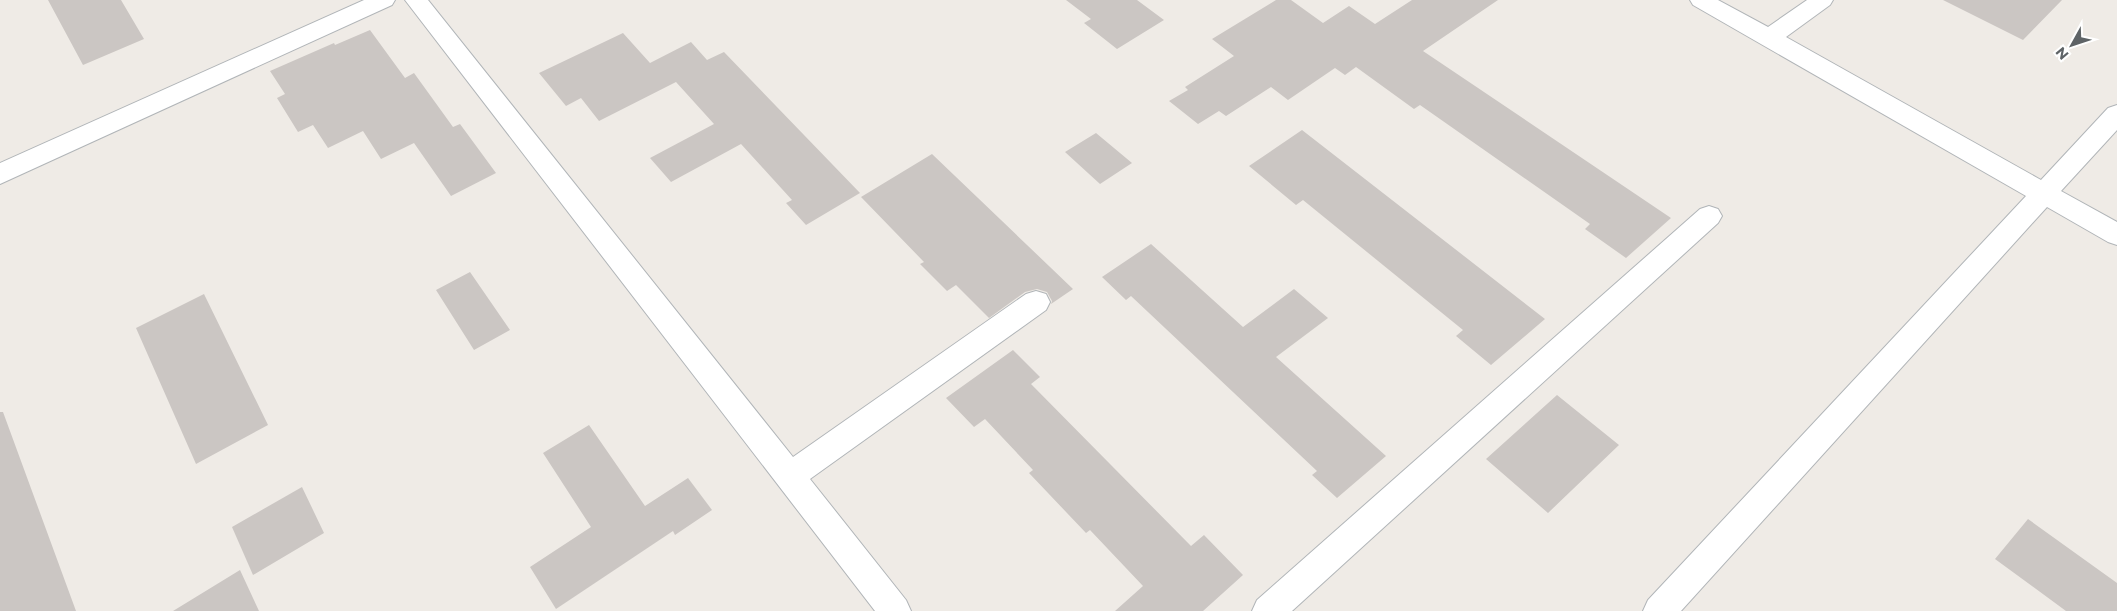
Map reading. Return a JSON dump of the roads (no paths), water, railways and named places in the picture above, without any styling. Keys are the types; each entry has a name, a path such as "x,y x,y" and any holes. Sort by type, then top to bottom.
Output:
{"street":[{"path":"0,174 384,0"},
{"path":"416,0 896,611"},
{"path":"1701,0 2117,235"},
{"path":"1769,38 1822,0"},
{"path":"1659,611 2117,114"},
{"path":"1268,611 1709,216"},
{"path":"790,476 1036,302"}]}
